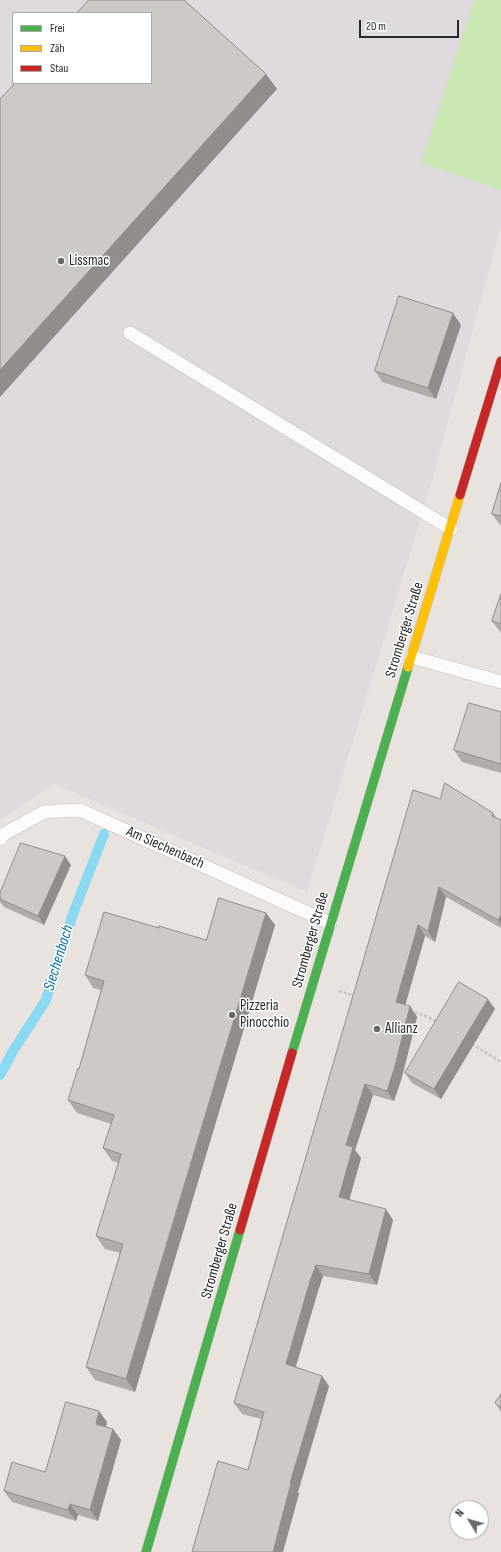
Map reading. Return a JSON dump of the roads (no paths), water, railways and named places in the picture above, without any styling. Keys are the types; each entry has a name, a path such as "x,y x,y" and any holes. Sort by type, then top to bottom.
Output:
{"main road":[{"name":"Stromberger Straße","path":"146,1552 330,923 501,361"}],"lane":[{"path":"130,332 451,529"},
{"path":"412,657 501,682"},
{"name":"Am Siechenbach","path":"0,839 4,834 44,812 80,810 330,923"}],"waterway":[{"name":"Siechenbach","path":"0,1075 13,1051 46,1000 73,914 104,834"}],"place":[{"name":"Lissmac","path":"61,261"},
{"name":"Pizzeria Pinocchio","path":"232,1015"},
{"name":"Allianz","path":"377,1029"}]}
